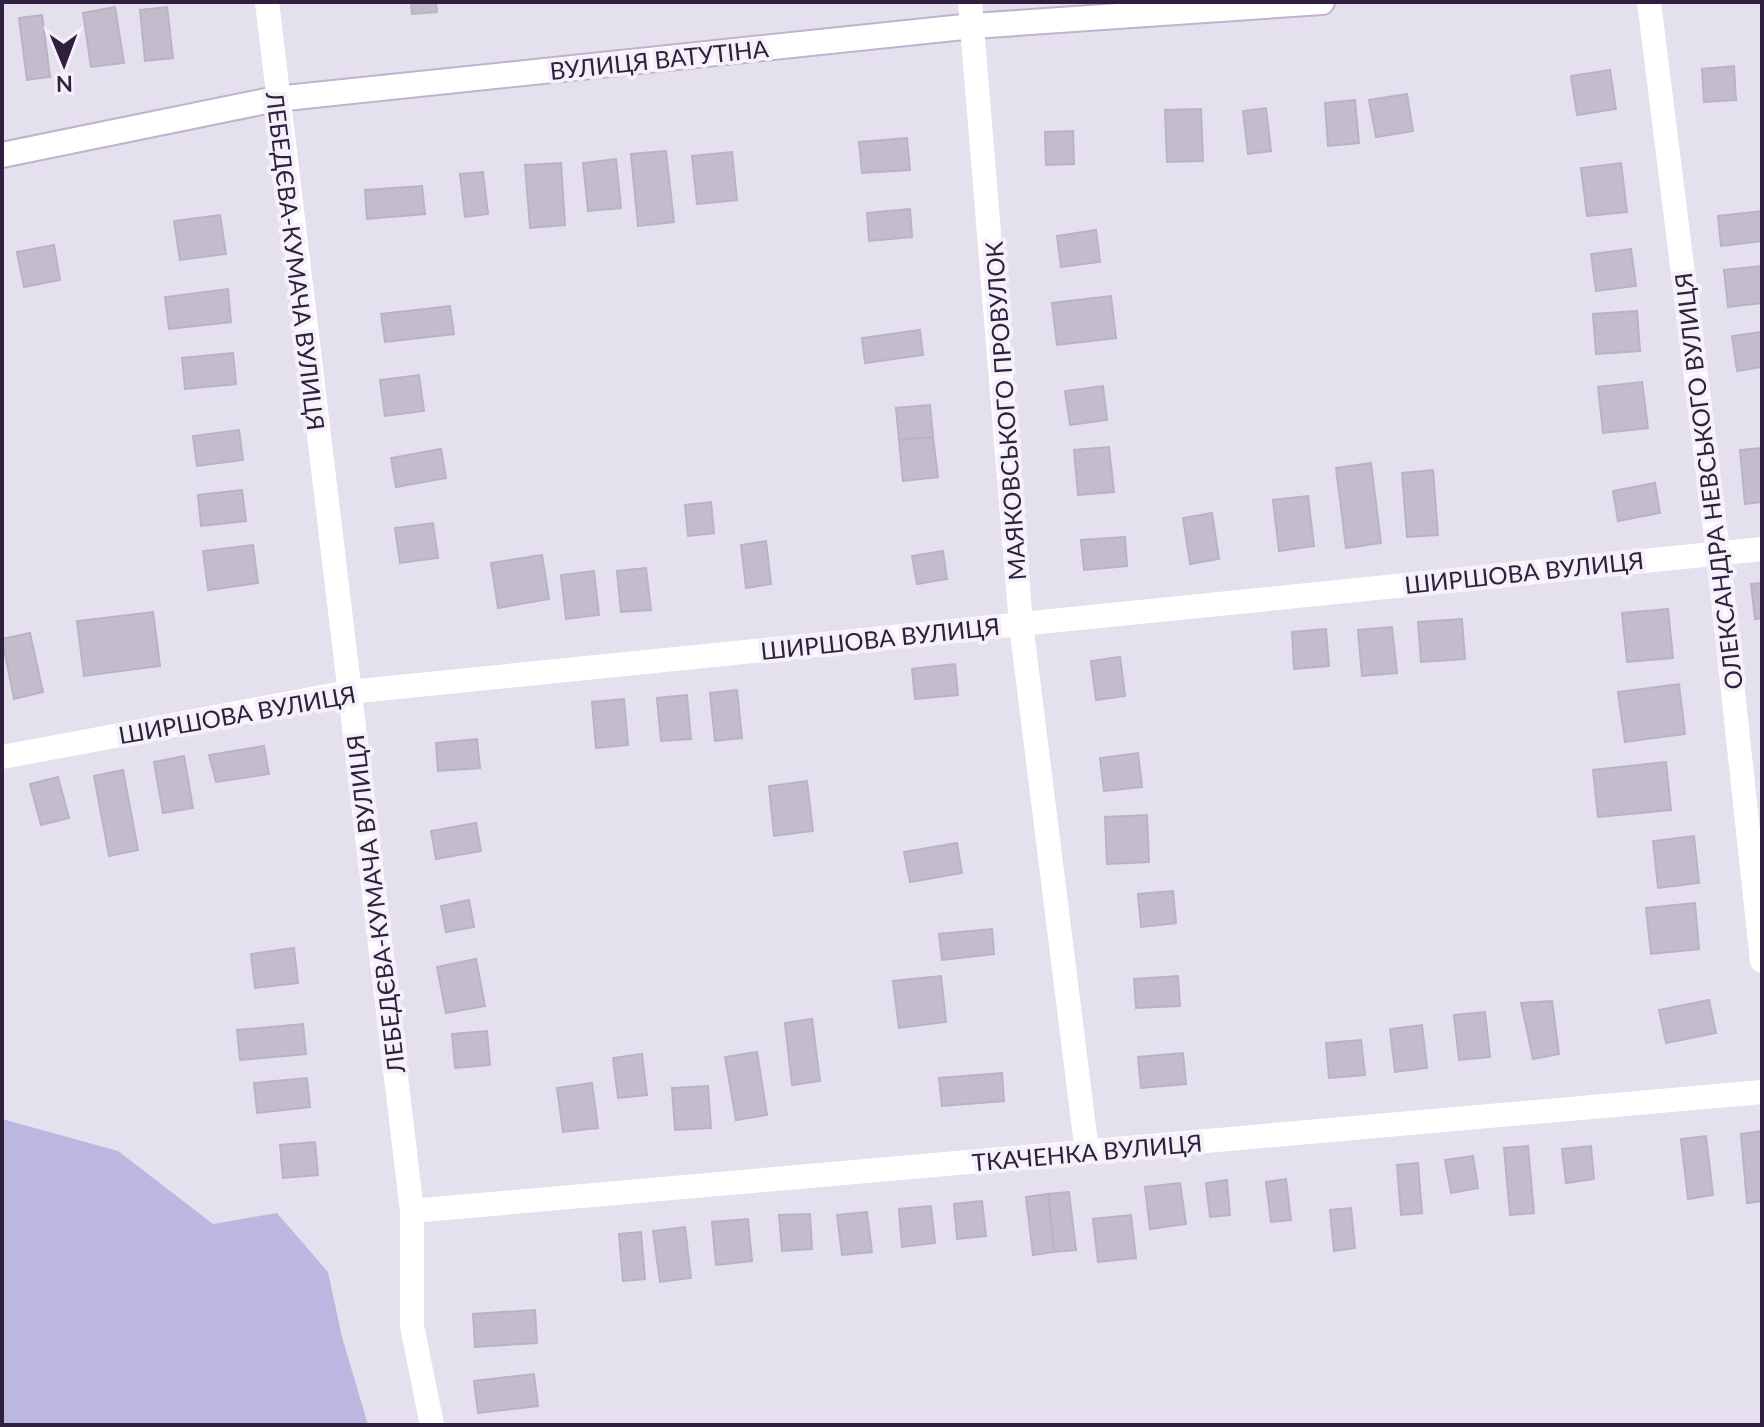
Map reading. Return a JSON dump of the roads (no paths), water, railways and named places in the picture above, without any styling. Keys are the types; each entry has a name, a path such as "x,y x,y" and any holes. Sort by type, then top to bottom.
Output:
{"street":[{"name":"ЛЕБЕДЄВА-КУМАЧА ВУЛИЦЯ","path":"267,2 276,99 412,1211 412,1326 432,1425"},
{"name":"ВУЛИЦЯ ВАТУТІНА","path":"2,155 276,99 971,14 1322,2"},
{"name":"ОЛЕКСАНДРА НЕВСЬКОГО ВУЛИЦЯ","path":"1649,2 1718,552 1762,961"},
{"name":"МАЯКОВСЬКОГО ПРОВУЛОК","path":"971,14 1021,624 1087,1152"},
{"name":"ШИРШОВА ВУЛИЦЯ","path":"2,757 349,692 1762,549"},
{"name":"ТКАЧЕНКА ВУЛИЦЯ","path":"412,1211 1762,1092"}]}
